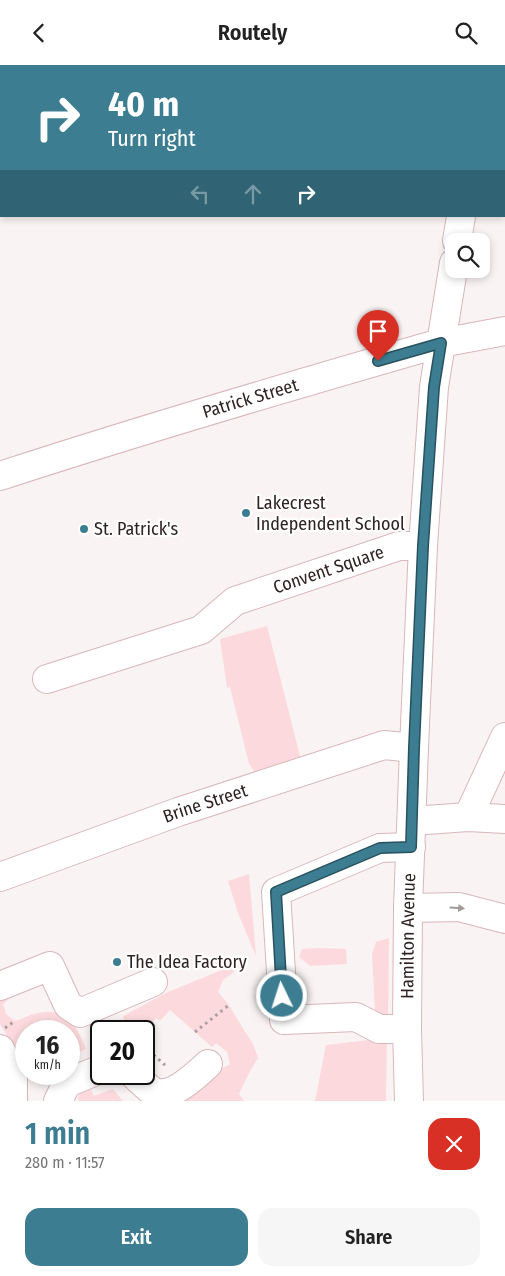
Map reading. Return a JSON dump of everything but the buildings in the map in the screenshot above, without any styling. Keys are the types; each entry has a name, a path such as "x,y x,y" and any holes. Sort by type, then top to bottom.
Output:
{"street":[{"path":"458,233 461,217"},
{"name":"Hamilton Avenue","path":"409,1101 408,908 423,546 434,387 452,278"},
{"name":"Patrick Street","path":"0,476 228,404 441,343 505,331"},
{"name":"Convent Square","path":"48,679 201,630 235,601 399,546 423,546"},
{"path":"468,817 505,737"},
{"name":"Brine Street","path":"0,877 178,812 384,745 414,748"},
{"path":"408,1029 379,1029 356,1017 284,1020 276,892 411,834 468,817 505,819"},
{"path":"408,908 459,907 505,919"},
{"path":"0,986 50,966 68,1005 80,1013 153,982"},
{"path":"0,1049 13,1075 13,1100"},
{"path":"146,1085 153,1091 162,1094 180,1088 208,1064"},
{"path":"58,1101 67,1083 90,1074"},
{"path":"5,1101 20,1101"}],"path":[{"path":"195,1032 229,1005"},
{"path":"155,1055 168,1068"}],"shaded area":[{"path":"267,626 301,760 257,775 249,764 230,687 227,688 220,639"},
{"path":"249,874 256,956 238,913 228,881"},
{"path":"389,938 388,1021 375,1010 372,954 376,942"},
{"path":"302,949 346,949 347,964 310,966 299,957"},
{"path":"232,966 234,972 223,980 218,992 229,1005 253,1044 258,1058 239,1094 244,1101 172,1101 183,1092 230,1064 227,1052 216,1043 212,1047 170,1010 160,1021 156,1018 154,1020 125,1020 123,1016 168,992"},
{"path":"18,991 3,1004 6,1014 15,1021 15,1049 0,1024 0,996"},
{"path":"42,1012 54,1013 69,1020 18,1020"},
{"path":"80,1035 86,1049 80,1051"},
{"path":"387,1038 386,1101 315,1101 326,1045"},
{"path":"86,1088 91,1090 94,1096 113,1089 123,1101 78,1101 81,1090"}],"place":[{"name":"Lakecrest Independent School","path":"246,513"},
{"name":"St. Patrick's","path":"84,529"},
{"name":"The Idea Factory","path":"117,962"}],"route":[{"path":"282,996 276,892 380,848 411,847 423,546 434,387 441,343 378,361"}]}
